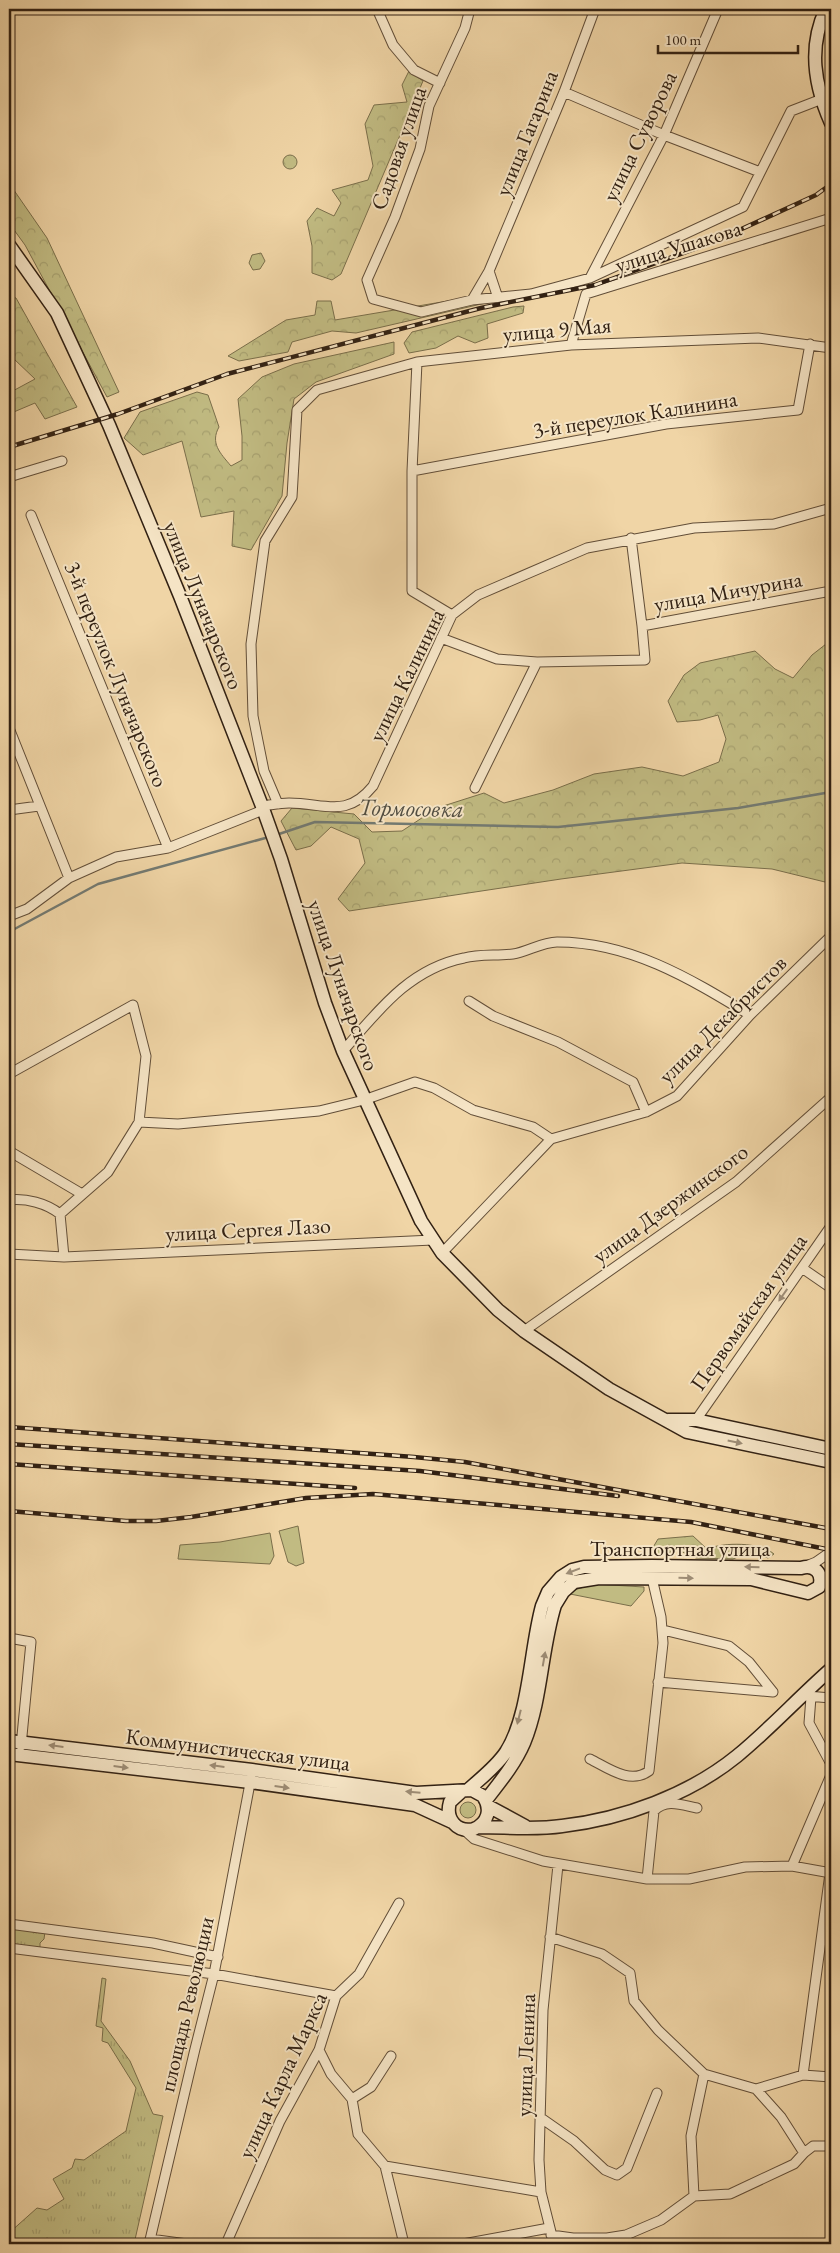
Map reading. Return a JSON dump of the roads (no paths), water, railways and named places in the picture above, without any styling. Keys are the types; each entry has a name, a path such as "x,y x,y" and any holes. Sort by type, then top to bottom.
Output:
{"main road":[{"path":"826,9 815,44 815,65 822,99 831,123"},
{"name":"улица Луначарского","path":"9,245 57,313 109,424 180,596 262,808 281,859 325,1003 343,1051 421,1221 433,1240 473,1286 524,1331 609,1389 688,1432 831,1462"},
{"path":"665,1420 696,1420 831,1448"},
{"path":"688,1432 696,1420"},
{"name":"Транспортная улица","path":"465,1791 498,1762 512,1739 522,1709 542,1606 548,1592 564,1574 578,1568 599,1566 804,1567"},
{"path":"801,1591 812,1592 820,1584 819,1572 812,1567 804,1567"},
{"name":"Транспортная улица","path":"801,1591 795,1581 795,1576 804,1567"},
{"name":"Транспортная улица","path":"487,1803 524,1744 533,1712 555,1605 574,1582 581,1580 652,1578 751,1579 801,1591"},
{"path":"805,1696 831,1661"},
{"path":"530,1828 487,1803 476,1792 465,1791 453,1797 448,1807 452,1822 464,1830 479,1827 530,1828 564,1826 603,1818 645,1806 684,1789 711,1774 735,1757 805,1696 831,1669"},
{"name":"Коммунистическая улица","path":"15,1748 251,1776 416,1793 465,1791"},
{"name":"Коммунистическая улица","path":"251,1776 414,1806 452,1822"},
{"path":"479,1827 486,1820 487,1803"}],"street":[{"path":"377,9 393,45 414,70 440,83"},
{"name":"Садовая улица","path":"470,9 465,28 429,106 417,158 395,217 367,280 373,300 421,312 472,300"},
{"name":"улица Гагарина","path":"472,300 489,271 564,92 595,9"},
{"name":"улица Суворова","path":"590,278 664,135 718,9"},
{"path":"564,92 664,135 760,172"},
{"path":"472,300 530,294 590,278 743,207 791,111 822,99"},
{"name":"улица Ушакова","path":"571,345 586,294 831,218"},
{"path":"489,271 498,298"},
{"name":"улица 9 Мая","path":"278,804 264,771 253,716 251,644 265,541 292,497 297,410 317,390 417,362 571,345 758,338 831,348"},
{"name":"3-й переулок Калинина","path":"412,471 666,424 798,410 810,344"},
{"path":"417,362 412,471 412,591 452,615"},
{"path":"9,477 62,461"},
{"name":"улица Калинина","path":"9,916 27,909 69,878 116,857 168,848 262,808 289,803 338,807 350,805 363,798 373,786 452,615 478,595 587,548 631,538 694,528 774,524 831,508"},
{"name":"3-й переулок Луначарского","path":"31,515 168,848"},
{"path":"631,538 642,626"},
{"name":"улица Мичурина","path":"537,662 645,660 642,626 831,591"},
{"path":"441,638 497,658 537,662 475,788"},
{"path":"9,728 69,878"},
{"path":"9,810 39,806"},
{"name":"улица Декабристов","path":"551,1139 646,1112 677,1096 750,1014 831,936"},
{"path":"343,1051 386,1002 421,973 464,958 515,954 555,942 596,946 628,952 696,982 750,1014"},
{"path":"469,1001 493,1016 558,1042 633,1082 646,1112"},
{"path":"9,1074 133,1005 146,1056 139,1122 108,1172 60,1214"},
{"path":"139,1122 178,1124 319,1111 364,1100 415,1082 434,1088 473,1110 533,1127 551,1139 442,1252"},
{"name":"улица Дзержинского","path":"524,1331 736,1182 831,1097"},
{"path":"9,1151 82,1194"},
{"path":"9,1200 21,1199 51,1207 60,1214 64,1257"},
{"name":"Первомайская улица","path":"696,1420 831,1226"},
{"name":"улица Сергея Лазо","path":"9,1254 64,1257 433,1240"},
{"path":"802,1268 831,1288"},
{"path":"804,1567 816,1562 829,1553"},
{"path":"590,1760 628,1777 638,1778 649,1772 663,1630 652,1578"},
{"path":"658,1682 773,1692 749,1662 729,1646 663,1630"},
{"path":"9,1638 31,1642 15,1748"},
{"path":"831,1698 805,1696 809,1723 831,1764"},
{"path":"792,1866 831,1775"},
{"name":"площадь Революции","path":"150,2241 218,1957 251,1776"},
{"path":"647,1879 654,1811 659,1806 670,1802 697,1808"},
{"path":"464,1830 474,1839 558,1866 647,1879 689,1880 745,1867 792,1866 831,1874 803,2075"},
{"name":"улица Ленина","path":"554,2244 541,2192 539,2160 543,2010 558,1866"},
{"name":"улица Карла Маркса","path":"227,2243 280,2121 319,2050 336,1996 359,1974 399,1903"},
{"path":"9,1924 153,1943 218,1957"},
{"path":"550,1937 602,1954 630,1973 634,2001 658,2030 704,2074 756,2089 781,2117 804,2153"},
{"path":"9,1948 214,1974 336,1996"},
{"path":"319,2050 331,2074 352,2099 358,2134 382,2163 404,2244"},
{"path":"352,2099 371,2087 392,2056"},
{"path":"694,2196 691,2136 704,2074"},
{"path":"756,2089 803,2075 831,2077"},
{"path":"541,2118 574,2141 605,2170 617,2175 627,2168 658,2093"},
{"path":"463,2244 550,2231 573,2238 607,2238 626,2235 661,2220 694,2196 730,2194 794,2164 813,2146 831,2146"},
{"path":"382,2163 541,2192"},
{"path":"150,2241 187,2244"},
{"path":"227,2243 238,2244"}],"waterway":[{"name":"Тормосовка","path":"276,835 315,822 558,827 738,808 831,792"},
{"name":"Тормосовка","path":"9,932 98,884 269,837"}],"tunnel":[{"path":"829,1553 831,1539"}],"railway":[{"path":"9,447 118,414 227,374 481,308 595,285 711,243 816,195 831,184"},
{"path":"9,1427 465,1462 831,1529"},
{"path":"9,1444 420,1471 618,1496"},
{"path":"9,1464 355,1488"},
{"path":"9,1511 126,1521 156,1521 306,1498 373,1494 691,1522 831,1550"}]}
